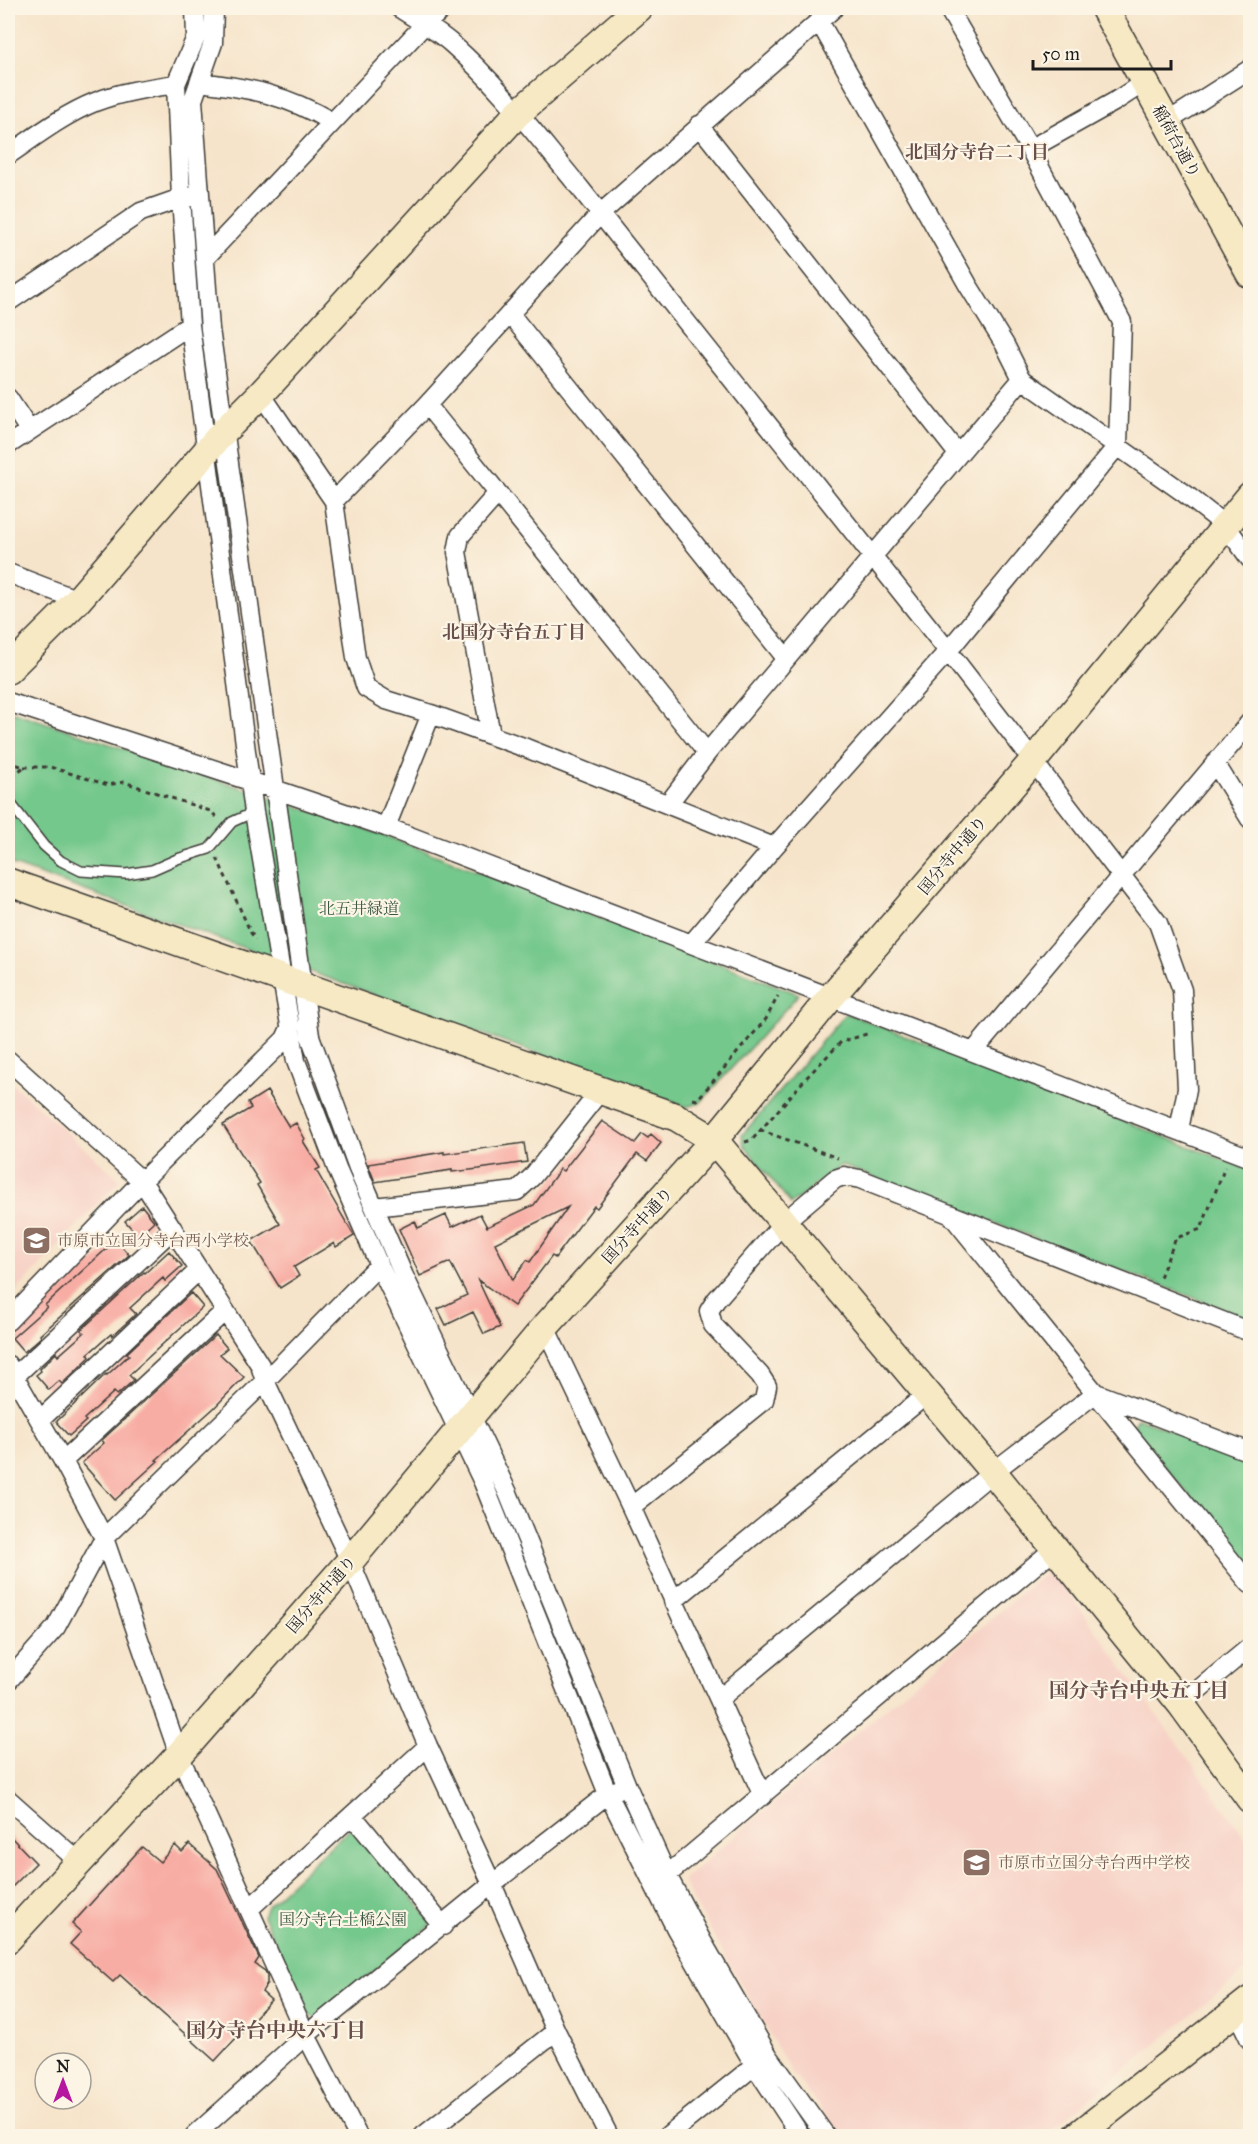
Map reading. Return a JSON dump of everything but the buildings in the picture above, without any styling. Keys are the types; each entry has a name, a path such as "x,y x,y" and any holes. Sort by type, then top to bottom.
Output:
{"street":[{"path":"195,8 196,37 176,84 190,325 205,454 254,812 292,982 321,1069 374,1207 465,1423 483,1482 608,1794 676,1929 761,2061 826,2136"},
{"path":"214,8 213,42 193,100 210,329 274,789 292,982 291,1026 297,1061 337,1169 379,1265 465,1423 508,1493 627,1786 667,1875 801,2136"},
{"path":"399,8 450,42 485,74 518,113 948,651 1158,923 1182,990 1187,1089 1179,1130"},
{"path":"205,258 424,25 444,8"},
{"path":"8,670 78,600 224,431 261,394 518,113 639,8"},
{"path":"334,501 427,405 600,214 834,8"},
{"path":"692,943 948,651 1118,445 1122,322 1030,149 948,8"},
{"name":"稲荷台通り","path":"1104,8 1251,274"},
{"path":"819,21 968,285 1005,345 1022,379 1118,445 1226,526 1251,559"},
{"path":"1167,122 1251,69"},
{"path":"199,82 237,86 267,93 306,106 332,122"},
{"path":"1030,149 1145,82"},
{"path":"8,155 63,118 95,102 132,91 176,84"},
{"path":"699,125 958,454"},
{"path":"8,302 141,212 181,198 201,195"},
{"path":"510,314 786,658"},
{"path":"8,445 190,325"},
{"path":"668,804 786,658 1022,379"},
{"path":"261,394 334,501 356,658 366,688 386,700 491,735 774,847"},
{"path":"8,398 29,430"},
{"path":"427,405 707,753"},
{"path":"491,735 458,552 460,536 498,493"},
{"name":"国分寺中通り","path":"8,1939 78,1861 179,1755 350,1561 545,1327 714,1140 831,998 1034,760 1251,496"},
{"path":"8,573 78,600"},
{"path":"8,702 386,827 1251,1158"},
{"path":"386,827 431,714"},
{"path":"974,1051 1251,722"},
{"path":"1215,763 1251,819"},
{"path":"8,882 676,1117 714,1140 993,1472 1181,1704 1251,1799"},
{"path":"8,1321 142,1181 285,1039 291,1026"},
{"path":"8,1060 142,1181 260,1365 265,1381 350,1561 428,1746 492,1884 556,2031 609,2136"},
{"path":"374,1207 517,1191 532,1177 601,1090"},
{"path":"631,1507 764,1400 767,1386 764,1380 713,1325 709,1311 784,1222 835,1179 844,1176 860,1179 1251,1332"},
{"path":"952,1215 1251,1584"},
{"path":"173,1229 11,1371 104,1538 179,1755 306,2035 358,2136"},
{"path":"8,1681 56,1627 104,1538 265,1381 379,1265"},
{"path":"40,1420 199,1270"},
{"path":"63,1461 225,1311"},
{"path":"545,1327 631,1507 763,1796"},
{"path":"1096,1393 1251,1452"},
{"path":"719,1699 993,1472 1096,1393"},
{"path":"673,1601 926,1395"},
{"path":"667,1875 1054,1549"},
{"path":"1181,1704 1251,1647"},
{"path":"249,1909 428,1746"},
{"path":"194,2136 306,2035 492,1884 608,1794 627,1786"},
{"path":"8,1799 78,1861"},
{"path":"352,1815 442,1926"},
{"path":"1077,2136 1244,2005 1251,2040"},
{"path":"423,2136 556,2031"},
{"path":"667,2136 761,2061"}],"lane":[{"path":"8,800 44,846 61,861 81,871 126,874 152,870 209,849 232,822 254,812"}],"path":[{"path":"8,762 24,766 50,767 108,785 124,782 210,811 228,827"},
{"path":"8,779 24,766"},
{"path":"212,846 251,933 258,940"},
{"path":"698,1100 766,1020 785,981"},
{"path":"740,1144 752,1140 841,1042 872,1032"},
{"path":"1160,1277 1176,1238 1201,1228 1225,1167"}],"shaded area":[{"name":"市原市立国分寺台西小学校","path":"8,1080 120,1180 8,1300"},
{"name":"市原市立国分寺台西中学校","path":"1051,1568 1250,1844 1250,1967 1044,2136 844,2136 792,2073 682,1881"}],"green space":[{"name":"北五井緑道","path":"8,710 386,836 799,994 700,1103 686,1107 8,863"},
{"path":"846,1013 1250,1170 1250,1319 841,1165 791,1204 744,1145 742,1135"},
{"path":"1138,1418 1250,1460 1250,1567 1132,1428"},
{"name":"国分寺台土橋公園","path":"349,1829 357,1829 430,1920 430,1926 317,2018 309,2016 263,1916 267,1906"}],"place":[{"name":"市原市立国分寺台西小学校","path":"36,1240"},
{"name":"市原市立国分寺台西中学校","path":"977,1862"}],"district":[{"name":"北国分寺台二丁目","path":"977,152"},
{"name":"北国分寺台五丁目","path":"514,632"},
{"name":"国分寺台中央五丁目","path":"1139,1690"},
{"name":"国分寺台中央六丁目","path":"276,2030"}]}
